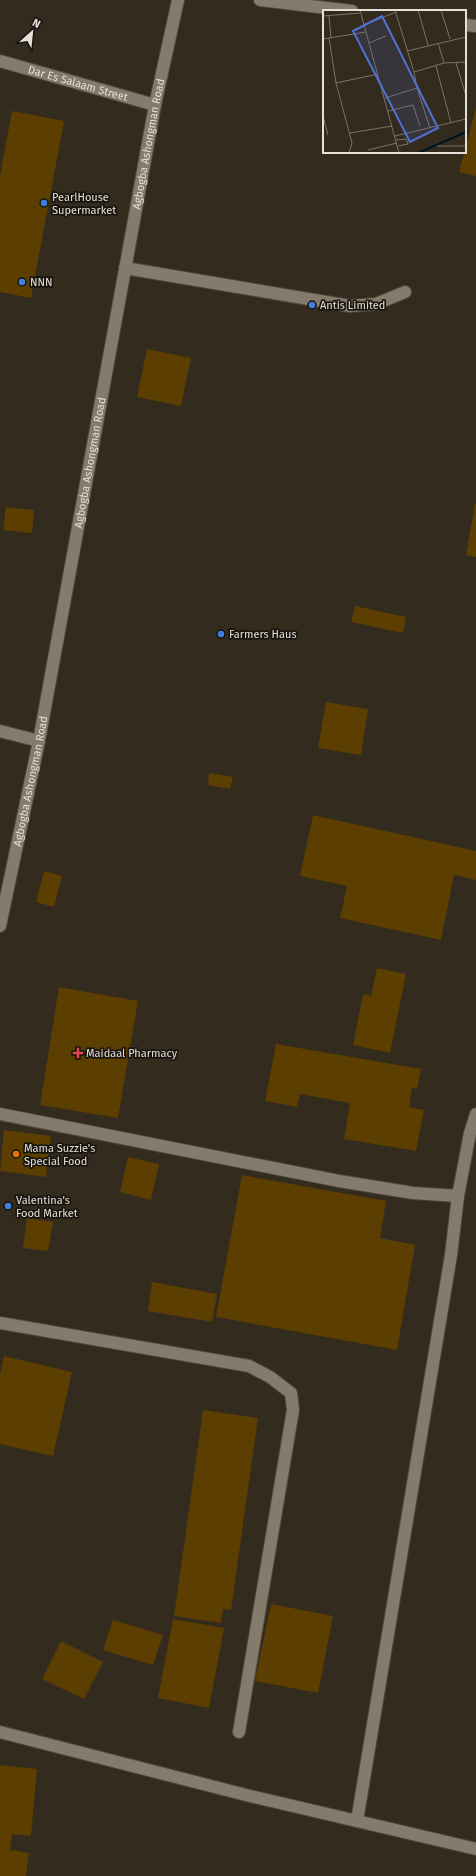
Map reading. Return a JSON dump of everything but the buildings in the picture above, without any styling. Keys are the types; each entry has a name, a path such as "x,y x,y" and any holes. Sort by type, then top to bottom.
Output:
{"street":[{"name":"Agbogba Ashongman Road","path":"0,926 39,741 155,105 178,0"},
{"path":"260,0 344,10"},
{"path":"466,25 476,26"},
{"name":"Dar Es Salaam Street","path":"0,61 155,105"},
{"path":"125,268 350,306 376,304 405,292"},
{"path":"0,731 39,741"},
{"path":"0,1114 347,1182 413,1193 458,1196"},
{"path":"357,1821 451,1255 458,1196 470,1133 476,1114"},
{"path":"0,1323 249,1366 270,1377 291,1393 293,1410 239,1732"},
{"path":"0,1732 246,1795 476,1849"}],"place":[{"name":"PearlHouse Supermarket","path":"44,203"},
{"name":"NNN","path":"22,282"},
{"name":"Antis Limited","path":"312,305"},
{"name":"Farmers Haus","path":"221,634"},
{"name":"Maidaal Pharmacy","path":"78,1053"},
{"name":"Mama Suzzie's Special Food","path":"16,1154"},
{"name":"Valentina's Food Market","path":"8,1206"}]}
